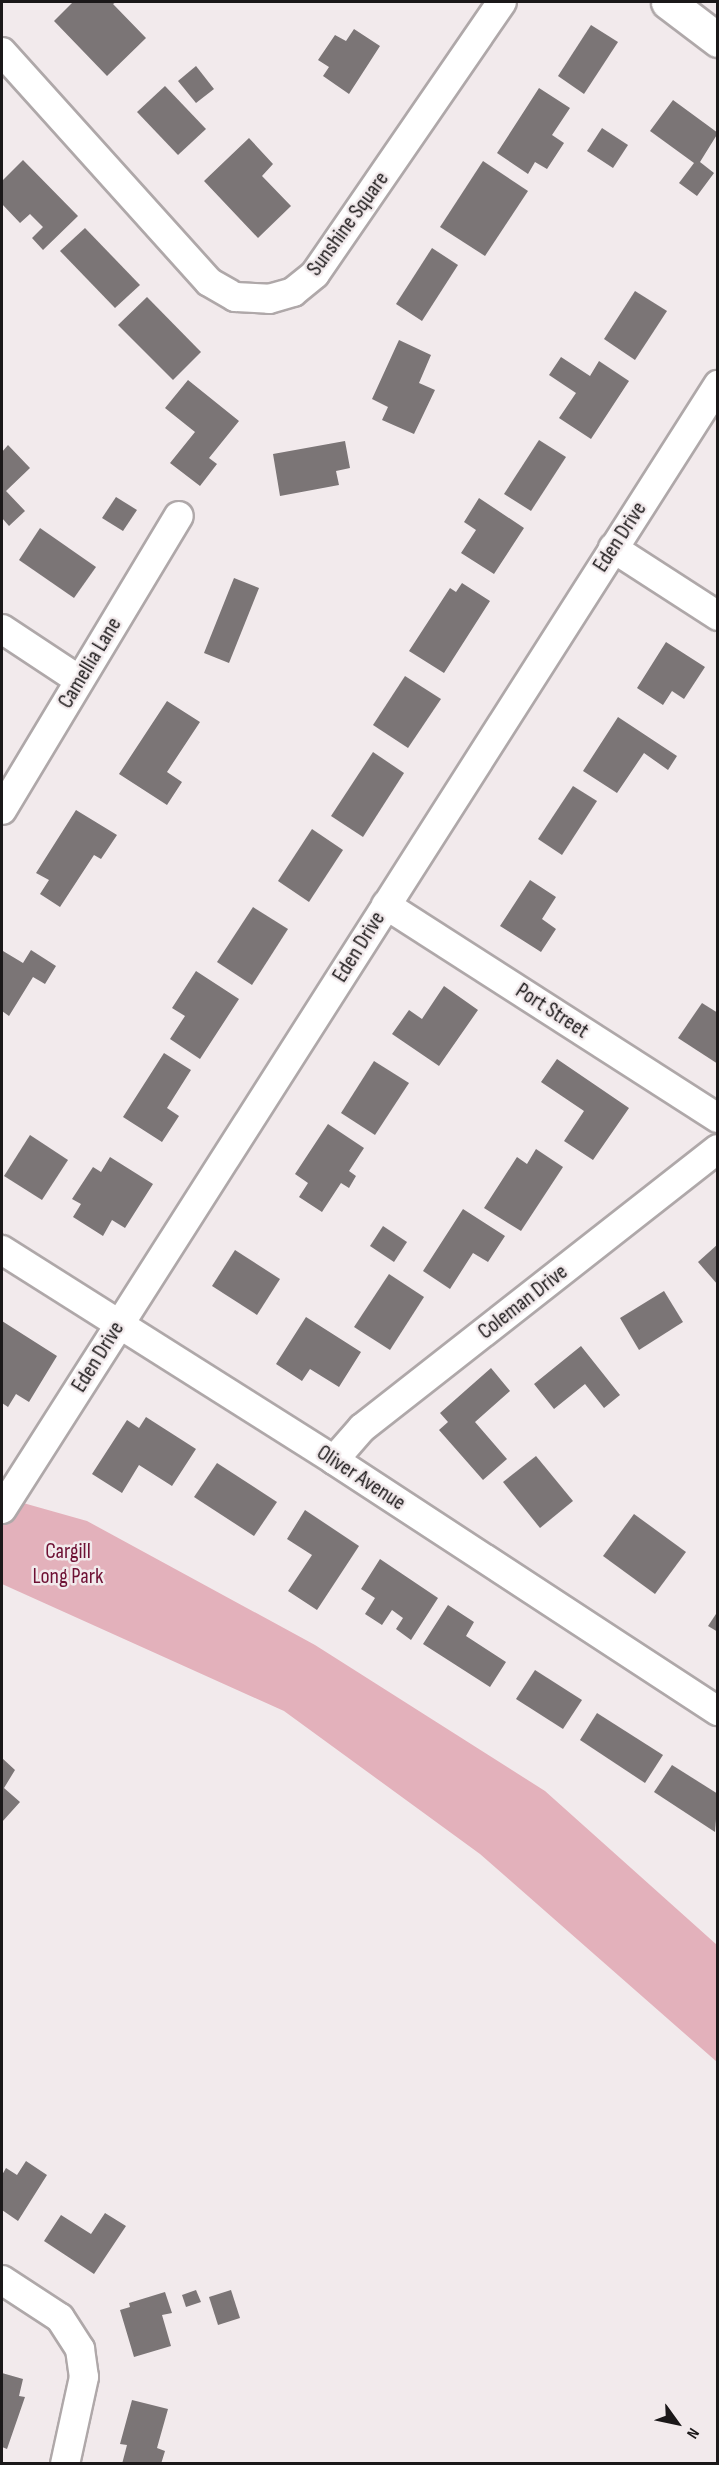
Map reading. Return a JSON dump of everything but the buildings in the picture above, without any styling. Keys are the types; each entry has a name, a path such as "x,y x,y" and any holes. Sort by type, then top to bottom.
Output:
{"main road":[{"path":"668,2 717,40"}],"street":[{"name":"Sunshine Square","path":"2,52 209,282 235,297 269,299 302,286 322,264 502,2"},
{"name":"Eden Drive","path":"2,1509 717,385"},
{"name":"Camellia Lane","path":"2,810 179,516"},
{"path":"613,548 717,615"},
{"path":"2,628 79,680"},
{"name":"Port Street","path":"386,905 717,1118"},
{"name":"Coleman Drive","path":"334,1460 355,1434 717,1149"},
{"name":"Oliver Avenue","path":"2,1250 334,1460 717,1711"},
{"path":"2,2280 60,2318 80,2349 84,2378 65,2463"}],"green space":[{"name":"Cargill Long Park","path":"2,1497 87,1521 315,1645 545,1791 717,1945 717,2062 480,1854 284,1711 2,1584"}]}
